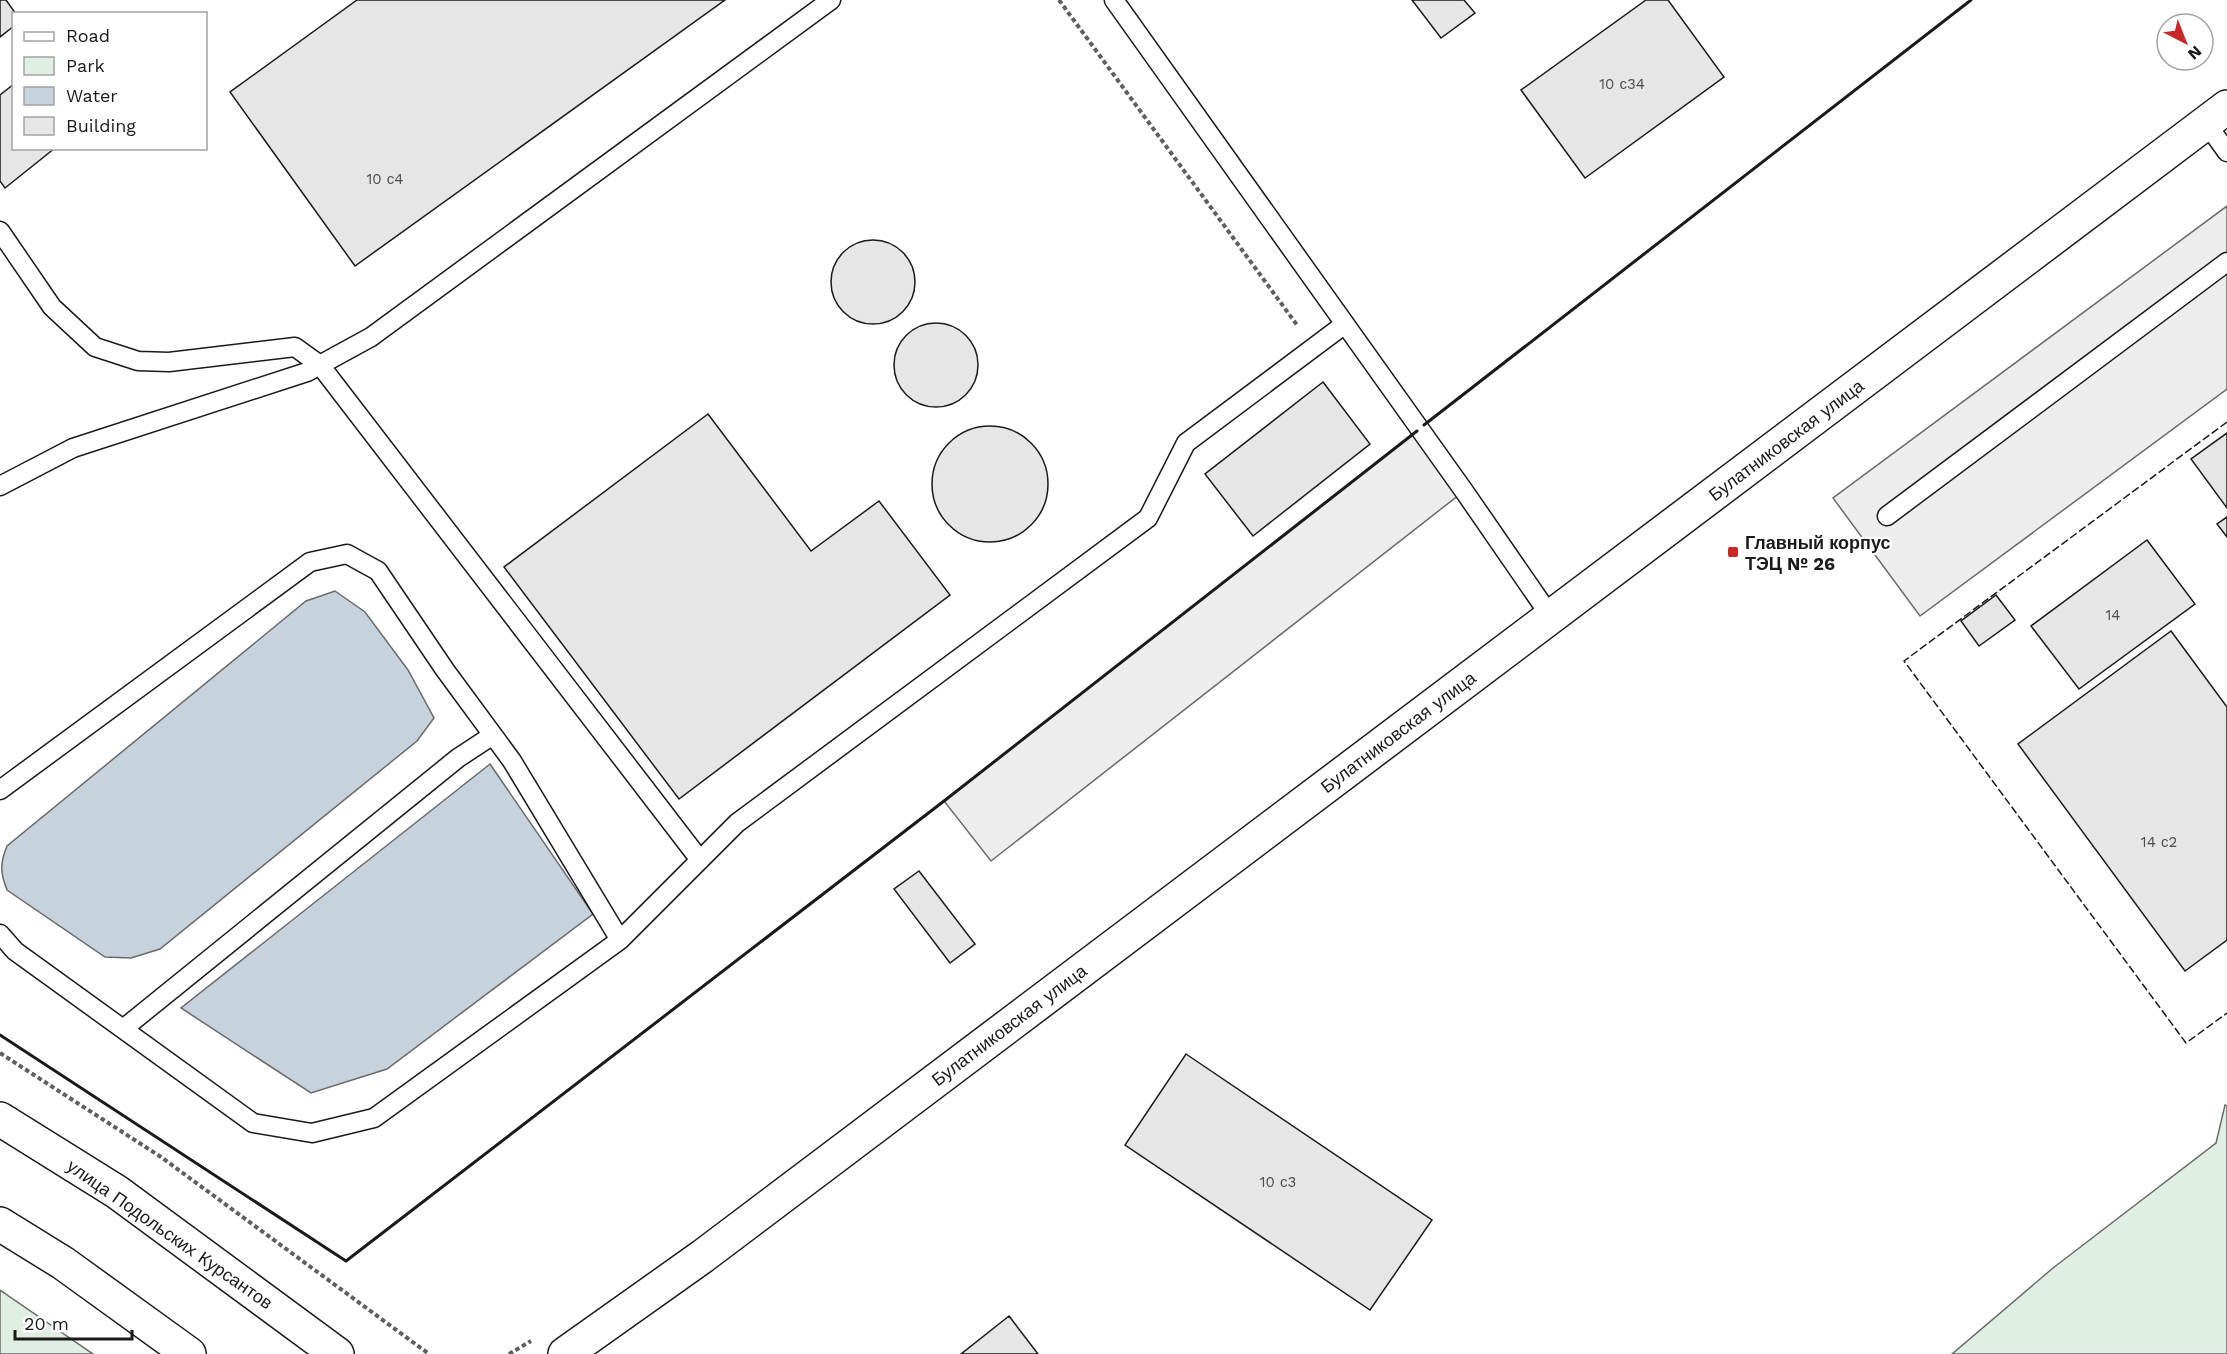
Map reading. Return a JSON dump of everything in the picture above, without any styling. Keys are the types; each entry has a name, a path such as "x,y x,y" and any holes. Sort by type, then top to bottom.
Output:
{"street":[{"name":"Булатниковская улица","path":"565,1354 712,1248 2216,115"},
{"name":"улица Подольских Курсантов","path":"0,1119 117,1192 337,1354"},
{"path":"0,1224 63,1263 189,1354"}],"lane":[{"path":"0,486 73,448 307,372 370,337 831,0"},
{"path":"1114,0 1551,617"},
{"path":"2216,115 2227,152"},
{"path":"0,231 52,307 95,347 138,362 169,362 295,347 320,365 700,860"},
{"path":"1887,516 2227,262"},
{"path":"0,934 15,951 253,1123 312,1133 374,1118 621,940 737,823 1148,518 1186,443 1345,324"},
{"path":"0,790 310,562 347,554 378,571 445,670 513,761 621,940"},
{"path":"123,1029 449,765 493,735"}],"path":[{"path":"1059,0 1313,347"},
{"path":"0,1053 161,1157 429,1354"}],"green space":[{"path":"2225,1105 2227,1106 2227,1354 1952,1354 2053,1268 2216,1143"},
{"path":"0,1290 93,1354 0,1354"}],"shaded area":[{"path":"2227,206 2227,389 1920,616 1833,498"},
{"path":"1420,429 1464,491 991,861 944,801"}],"water":[{"path":"335,591 365,612 408,670 434,718 417,741 160,949 131,958 105,957 7,890 2,868 7,846 306,601"},
{"path":"490,764 593,914 387,1069 311,1093 181,1008"}],"building":[{"path":"0,0 6,0 15,12 12,12 12,28 0,37"},
{"path":"357,0 725,0 355,266 230,92"},
{"path":"1412,0 1464,0 1475,13 1441,38"},
{"path":"1646,0 1668,0 1724,77 1585,178 1521,90"},
{"path":"12,86 12,150 52,150 5,188 0,181 0,95"},
{"path":"873,240 889,243 903,252 912,266 915,282 912,298 903,312 889,321 873,324 857,321 843,312 834,298 831,282 834,266 843,252 857,243"},
{"path":"936,323 952,326 971,342 978,365 975,381 959,400 936,407 920,404 901,388 894,365 897,349 913,330"},
{"path":"1323,382 1370,444 1253,536 1205,474"},
{"path":"708,414 811,551 879,501 950,595 679,799 504,567"},
{"path":"990,426 1012,430 1031,443 1044,462 1048,484 1044,506 1031,525 1012,538 990,542 968,538 949,525 936,506 932,484 936,462 949,443 968,430"},
{"path":"2227,433 2227,508 2191,459"},
{"path":"2227,517 2227,537 2217,524"},
{"path":"2147,540 2195,604 2079,689 2031,626"},
{"path":"1996,595 2015,620 1979,646 1961,621"},
{"path":"2171,631 2227,707 2227,940 2185,971 2018,744"},
{"path":"919,871 975,944 950,963 894,889"},
{"path":"1186,1054 1432,1220 1370,1310 1125,1145"},
{"path":"1009,1316 1038,1354 961,1354"}],"fence":[{"path":"2227,422 1904,661 2186,1043 2227,1013"}],"wall":[{"path":"1424,425 1971,0"},
{"path":"0,1035 346,1261 944,801 1417,431"}],"place":[{"name":"Главный корпус ТЭЦ № 26","path":"1733,552"}]}
